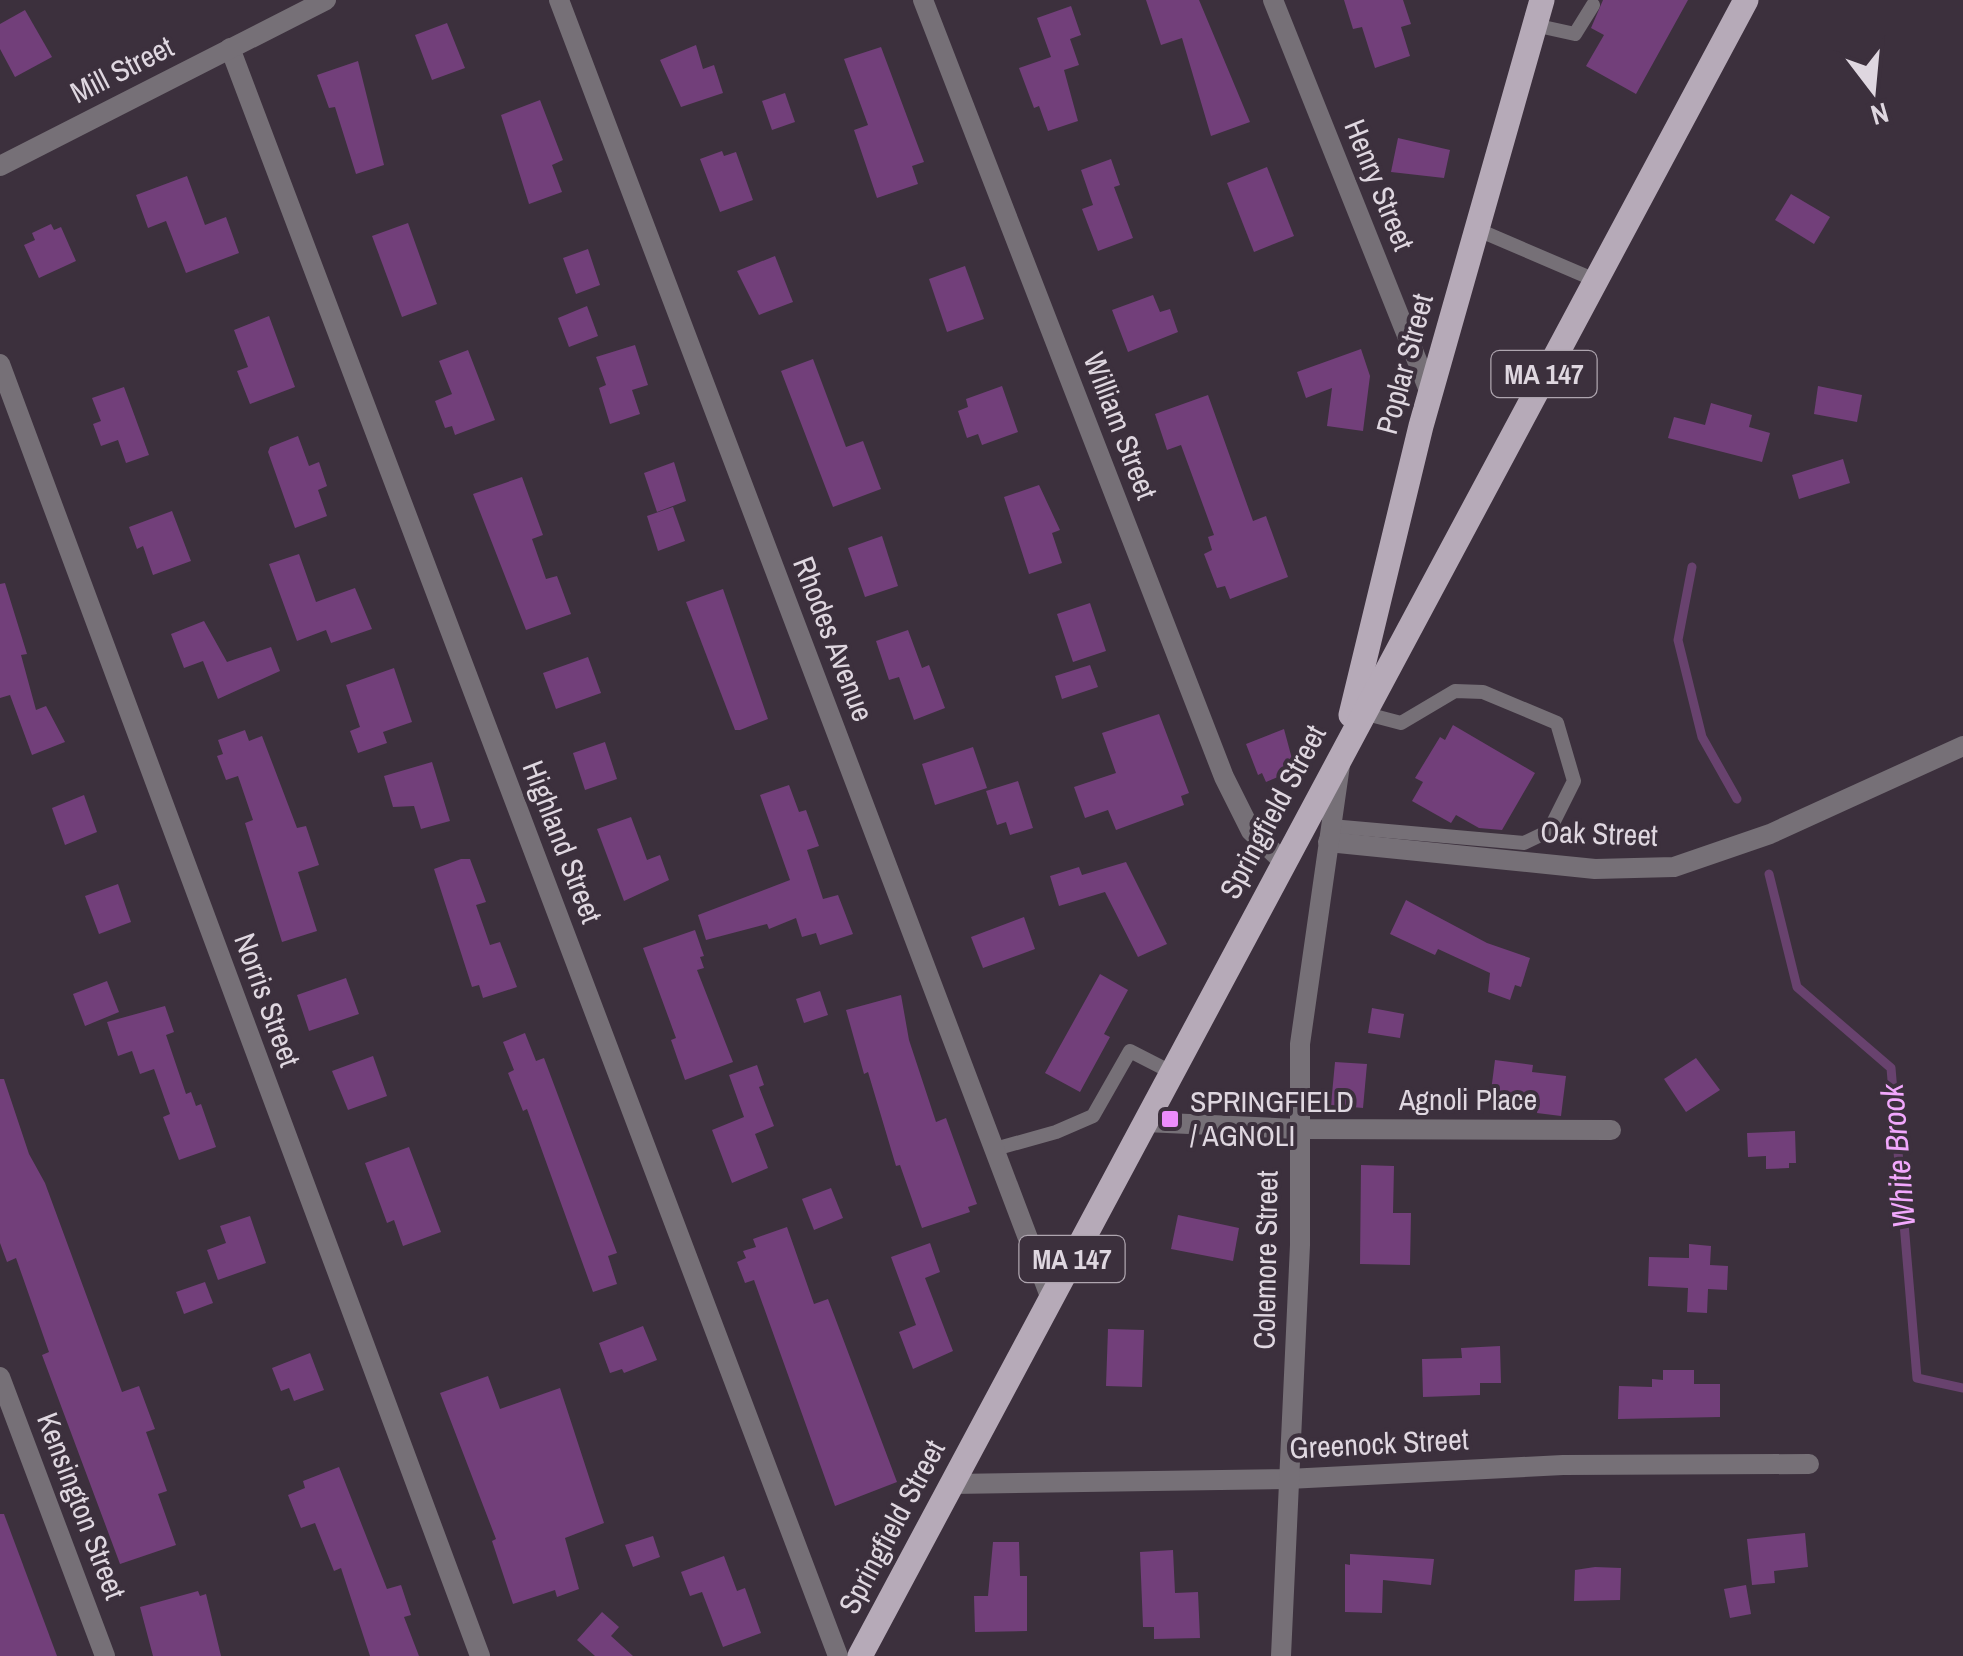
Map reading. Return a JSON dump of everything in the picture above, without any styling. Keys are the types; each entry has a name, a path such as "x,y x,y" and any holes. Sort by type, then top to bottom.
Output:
{"main road":[{"name":"Poplar Street","path":"1343,748 1430,392 1542,0"},
{"name":"Springfield Street","path":"860,1656 1746,0"}],"street":[{"name":"Mill Street","path":"0,166 326,0"},
{"name":"Rhodes Avenue","path":"558,0 1051,1299"},
{"name":"William Street","path":"923,0 1224,777 1251,831 1283,861"},
{"name":"Henry Street","path":"1273,0 1430,392"},
{"name":"Highland Street","path":"230,48 838,1656"},
{"name":"Norris Street","path":"0,364 480,1656"},
{"name":"Oak Street","path":"1330,834 1595,870 1674,866 1770,834 1963,746"},
{"name":"Colemore Street","path":"1281,1656 1300,1245 1298,1130 1303,1002 1343,748"},
{"name":"Agnoli Place","path":"1145,1122 1298,1130 1611,1130"},
{"name":"Kensington Street","path":"0,1377 105,1656"},
{"name":"Greenock Street","path":"952,1484 1288,1479 1563,1465 1809,1464"}],"lane":[{"path":"1534,25 1575,34 1593,6"},
{"path":"1476,229 1595,280"},
{"path":"1330,834 1524,844 1550,831 1574,781 1558,723 1483,692 1455,691 1401,723 1363,713"},
{"path":"994,1150 1056,1132 1093,1116 1130,1051 1171,1072"}],"building":[{"path":"1146,0 1199,0 1250,122 1211,136 1182,38 1161,45"},
{"path":"1344,0 1403,0 1411,24 1401,27 1410,56 1375,68 1362,27 1353,29"},
{"path":"1603,0 1688,0 1636,94 1586,66 1604,35 1591,28"},
{"path":"1071,6 1081,35 1070,39 1079,65 1064,70 1078,121 1048,131 1039,106 1034,108 1019,68 1051,57 1037,18"},
{"path":"25,10 52,57 15,77 0,49 0,24"},
{"path":"447,23 465,68 432,80 415,35"},
{"path":"696,45 703,69 714,65 723,93 681,107 660,60"},
{"path":"881,47 924,162 912,166 918,184 877,198 854,130 868,125 844,59"},
{"path":"358,61 384,165 356,174 335,107 329,108 317,75"},
{"path":"785,93 795,122 772,130 762,101"},
{"path":"540,100 563,160 552,165 562,192 529,204 501,115"},
{"path":"1398,138 1450,150 1444,178 1391,172"},
{"path":"722,151 724,156 736,152 753,200 720,212 700,159"},
{"path":"1111,159 1120,185 1114,187 1133,238 1098,251 1082,209 1093,205 1081,170"},
{"path":"1267,167 1294,236 1254,252 1227,183"},
{"path":"187,176 205,225 226,217 239,253 186,273 166,221 148,228 136,195"},
{"path":"1791,194 1830,217 1814,244 1775,220"},
{"path":"408,223 437,304 402,317 372,236"},
{"path":"51,224 54,230 61,227 76,261 39,278 24,245 35,240 32,233"},
{"path":"588,249 600,285 576,294 563,258"},
{"path":"775,256 793,302 759,315 737,271"},
{"path":"965,266 984,319 947,332 929,279"},
{"path":"1153,295 1160,312 1170,309 1178,332 1128,352 1112,310"},
{"path":"587,306 598,336 569,347 558,318"},
{"path":"269,316 295,387 250,404 237,371 248,367 234,330"},
{"path":"635,345 648,385 632,390 640,414 610,424 599,388 606,385 596,357"},
{"path":"1361,349 1370,376 1363,431 1327,426 1332,388 1306,398 1297,372"},
{"path":"468,350 495,420 455,435 452,426 445,428 435,401 452,394 439,361"},
{"path":"813,359 846,447 863,441 881,489 833,507 781,371"},
{"path":"1002,386 1018,432 982,445 978,434 967,438 958,411 968,407 966,399"},
{"path":"1818,386 1862,395 1857,422 1814,414"},
{"path":"124,387 149,455 126,463 118,440 101,446 93,424 101,421 92,398"},
{"path":"1208,395 1253,521 1266,516 1288,577 1230,599 1225,586 1217,588 1204,554 1212,550 1208,537 1214,535 1181,445 1167,450 1155,414"},
{"path":"1711,403 1752,415 1749,427 1770,433 1762,462 1668,438 1674,417 1705,425"},
{"path":"298,436 309,466 319,462 327,486 318,490 327,516 295,528 268,452 270,447"},
{"path":"1843,459 1850,483 1799,499 1792,475"},
{"path":"674,462 686,501 657,512 644,473"},
{"path":"522,477 543,535 532,539 546,579 557,576 571,614 526,630 473,494"},
{"path":"1039,485 1060,530 1052,533 1062,563 1029,574 1004,497"},
{"path":"673,507 685,541 658,551 647,516"},
{"path":"172,511 191,561 153,575 143,546 137,549 129,527"},
{"path":"882,536 898,586 865,597 848,548"},
{"path":"299,554 316,602 355,588 372,629 331,643 326,630 297,641 269,564"},
{"path":"5,583 27,654 21,655 36,710 46,706 65,742 32,755 10,695 0,698 0,584"},
{"path":"723,589 768,719 740,730 735,730 686,602"},
{"path":"1090,603 1106,651 1073,662 1057,614"},
{"path":"204,621 227,662 271,647 280,671 218,699 203,661 184,668 171,634"},
{"path":"908,630 922,668 929,665 945,708 914,720 899,677 889,680 876,641"},
{"path":"588,657 601,693 556,709 543,673"},
{"path":"1090,665 1098,687 1062,699 1055,676"},
{"path":"394,668 412,722 383,732 387,743 358,753 350,731 360,727 346,685"},
{"path":"1159,714 1189,793 1181,796 1184,805 1116,830 1108,810 1085,818 1074,787 1116,773 1102,733"},
{"path":"1453,725 1535,773 1502,830 1479,828 1456,815 1451,823 1412,801 1423,782 1415,778 1440,737 1445,740"},
{"path":"1284,729 1295,770 1266,782 1262,773 1258,775 1246,744"},
{"path":"245,730 249,741 262,736 297,828 306,826 319,865 298,872 317,931 282,942 245,823 253,820 238,776 226,780 217,756 223,754 218,740"},
{"path":"605,742 617,779 585,790 573,753"},
{"path":"973,747 987,788 935,805 922,764"},
{"path":"432,762 450,821 421,829 414,806 393,807 384,776"},
{"path":"1018,781 1033,828 1010,835 1006,822 997,825 986,791"},
{"path":"789,785 799,812 806,810 819,846 807,850 823,899 838,895 853,934 820,945 816,933 802,937 796,918 769,929 767,924 706,940 698,915 790,880 760,795"},
{"path":"84,795 97,832 65,845 52,808"},
{"path":"631,817 647,860 660,855 669,880 624,901 597,829"},
{"path":"470,859 486,902 476,905 490,945 500,942 517,987 483,998 479,985 472,987 434,869"},
{"path":"1126,862 1167,944 1138,957 1105,892 1059,906 1050,876 1079,867 1082,875"},
{"path":"118,884 131,922 99,934 85,896"},
{"path":"1406,900 1487,943 1530,958 1521,987 1515,985 1510,1000 1488,992 1490,973 1438,949 1435,955 1390,934"},
{"path":"1024,917 1035,949 983,968 971,937"},
{"path":"695,930 704,956 700,957 704,968 697,970 733,1062 685,1080 671,1040 676,1038 643,948"},
{"path":"1100,974 1128,990 1104,1034 1110,1037 1080,1092 1045,1073"},
{"path":"346,978 359,1014 309,1031 297,995"},
{"path":"107,981 119,1012 85,1026 73,994"},
{"path":"820,991 828,1015 804,1023 796,999"},
{"path":"901,995 909,1040 936,1122 946,1118 977,1204 968,1207 970,1212 922,1228 900,1165 896,1166 846,1010"},
{"path":"165,1006 174,1032 166,1035 186,1094 191,1092 196,1106 201,1104 216,1147 179,1160 163,1117 170,1114 154,1069 140,1074 132,1051 118,1056 107,1022"},
{"path":"1372,1008 1404,1014 1400,1038 1368,1033"},
{"path":"525,1033 536,1061 544,1058 617,1253 608,1256 617,1284 593,1292 527,1109 523,1111 508,1073 514,1070 503,1042"},
{"path":"373,1056 387,1096 348,1110 332,1071"},
{"path":"1696,1058 1720,1090 1686,1112 1664,1079"},
{"path":"1495,1060 1533,1065 1532,1072 1566,1076 1561,1116 1537,1113 1539,1097 1491,1091"},
{"path":"1335,1062 1367,1064 1363,1108 1331,1105"},
{"path":"757,1065 764,1085 759,1087 774,1126 755,1134 768,1168 732,1183 712,1130 744,1117 729,1075"},
{"path":"0,1079 4,1079 29,1154 45,1183 122,1392 139,1386 155,1429 146,1432 167,1491 158,1494 176,1545 120,1564 42,1355 49,1352 16,1258 7,1262 0,1243"},
{"path":"1795,1131 1796,1163 1789,1163 1789,1168 1766,1169 1766,1156 1748,1157 1747,1133"},
{"path":"409,1147 441,1232 403,1246 394,1220 387,1223 365,1163"},
{"path":"1361,1165 1394,1166 1393,1213 1411,1213 1410,1265 1360,1264"},
{"path":"831,1188 843,1218 814,1230 802,1199"},
{"path":"1178,1215 1239,1228 1233,1261 1171,1249"},
{"path":"250,1216 266,1263 218,1280 207,1250 226,1243 220,1226"},
{"path":"787,1227 814,1304 828,1299 897,1482 835,1506 754,1280 745,1283 737,1262 746,1258 743,1251 756,1247 753,1239"},
{"path":"930,1243 940,1272 925,1278 953,1351 913,1369 899,1332 916,1325 891,1257"},
{"path":"1689,1244 1711,1246 1710,1265 1728,1266 1727,1290 1708,1289 1707,1313 1687,1312 1688,1288 1648,1286 1649,1257 1689,1258"},
{"path":"205,1282 213,1303 184,1314 176,1292"},
{"path":"643,1326 657,1360 624,1373 622,1369 610,1373 599,1343"},
{"path":"1108,1329 1144,1330 1142,1387 1106,1386"},
{"path":"1500,1346 1501,1383 1480,1383 1480,1395 1423,1397 1422,1359 1462,1358 1461,1348"},
{"path":"310,1353 324,1390 294,1401 289,1388 281,1391 272,1368"},
{"path":"1663,1370 1694,1370 1694,1384 1720,1384 1720,1417 1618,1419 1619,1386 1652,1387 1652,1379 1663,1380"},
{"path":"488,1376 500,1409 560,1388 604,1523 565,1538 579,1589 557,1597 555,1590 513,1604 492,1541 496,1539 440,1393"},
{"path":"339,1467 387,1589 401,1585 411,1615 404,1617 419,1656 370,1656 341,1568 334,1571 315,1523 301,1528 288,1495 305,1488 303,1481"},
{"path":"0,1514 4,1514 57,1656 0,1656"},
{"path":"1805,1533 1808,1567 1774,1571 1775,1583 1752,1585 1747,1539"},
{"path":"653,1536 660,1557 633,1567 625,1545"},
{"path":"993,1542 1019,1542 1020,1576 1027,1576 1027,1631 975,1632 974,1596 988,1596"},
{"path":"1173,1550 1175,1593 1198,1592 1200,1638 1154,1639 1154,1627 1143,1627 1140,1552"},
{"path":"1350,1554 1434,1559 1431,1585 1383,1580 1382,1613 1345,1612 1345,1564 1350,1565"},
{"path":"724,1556 737,1591 745,1588 761,1633 723,1647 702,1592 690,1596 681,1572"},
{"path":"1621,1568 1620,1600 1574,1601 1575,1570"},
{"path":"1746,1585 1751,1614 1730,1618 1724,1589"},
{"path":"198,1591 200,1596 206,1594 221,1656 153,1656 140,1607"},
{"path":"602,1612 619,1627 611,1636 633,1656 595,1656 577,1640"}],"waterway":[{"name":"White Brook","path":"1692,567 1678,640 1702,737 1737,799"},
{"name":"White Brook","path":"1769,874 1797,987 1891,1068 1917,1378 1963,1388"}],"place":[{"name":"SPRINGFIELD / AGNOLI","path":"1170,1119"}]}
